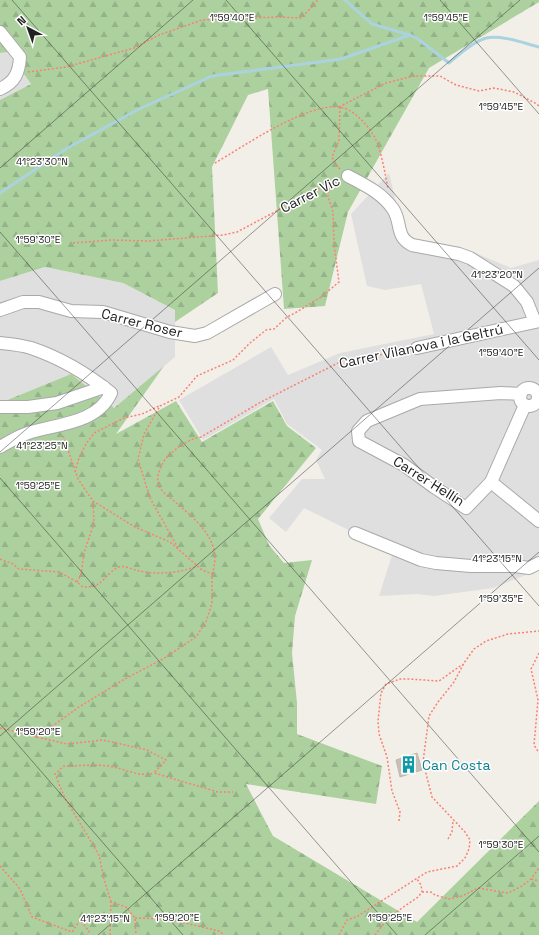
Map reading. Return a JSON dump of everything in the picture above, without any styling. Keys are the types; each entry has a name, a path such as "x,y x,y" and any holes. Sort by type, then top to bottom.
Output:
{"street":[{"path":"0,32 20,57 16,77 1,88"},
{"name":"Carrer Vic","path":"348,176 368,187 387,201 394,211 400,234 408,243 459,254 470,258 514,286 527,302 537,322"},
{"name":"Carrer Roser","path":"0,310 23,302 39,302 71,311 103,312 170,332 195,336 207,333 275,294"},
{"name":"Carrer Vilanova i la Geltrú","path":"417,348 537,322"},
{"path":"0,343 29,347 55,357 88,375 108,390"},
{"path":"0,407 28,407 57,403 108,390"},
{"path":"0,447 17,437 28,433 65,425 95,412 107,402 108,390"},
{"name":"Carrer Hellín","path":"501,393 523,400 491,482 466,508 404,465 359,441 358,431 368,421 420,399 501,393"},
{"path":"523,400 532,406 537,395"},
{"path":"491,482 539,522"},
{"path":"355,533 421,560 436,563 470,566 515,566 530,568 539,563"}],"path":[{"path":"17,73 66,67 134,48 159,35 202,20 278,17 301,18 316,3 317,0"},
{"path":"215,163 292,118 325,108 339,107 386,83 413,76 440,76 456,85 479,91 494,88 514,92 539,106"},
{"path":"75,472 81,453 94,433 124,418 142,414 179,397 197,376 233,360 266,330 274,329 287,317 321,297 340,282 334,244 333,212 328,196 329,190 348,176 337,166 332,157 339,140 339,107"},
{"path":"339,107 360,117 375,138 389,191"},
{"name":"Carrer Vic","path":"73,243 112,240 148,241 223,235 237,232 342,177 348,176"},
{"name":"Carrer Vilanova i la Geltrú","path":"37,737 79,706 123,680 163,659 196,637 206,622 212,603 212,574 215,566 216,555 205,530 192,516 164,493 158,482 159,472 164,461 181,444 201,437 262,402 340,362 417,348"},
{"path":"160,406 144,434 138,459 150,498 180,551"},
{"path":"60,426 78,479 93,501 135,526 170,542 202,570 212,574"},
{"path":"78,582 81,575 84,553 94,524 93,501"},
{"path":"0,559 13,564 19,569 59,572 78,582 83,588 93,587 100,584 117,567 124,566 142,572 162,573 188,570 197,566"},
{"path":"339,935 347,920 358,916 427,872 457,866 465,858 469,849 470,840 465,832 432,797 424,762 429,716 454,682 464,663 474,649 486,641 508,634 539,631"},
{"path":"539,653 531,669 538,700 534,745 539,753"},
{"path":"399,821 400,812 392,791 387,757 380,734 378,720 381,693 386,684 400,679 439,681 464,663"},
{"path":"0,728 67,744 103,740 147,750 166,760 154,773 146,776 120,768 107,766 64,766 55,774 65,798 99,855 111,902 110,935"},
{"path":"154,773 218,792 233,792"},
{"path":"448,839 452,832 453,820"},
{"path":"0,866 20,889 32,917 72,932 80,920 89,931 86,935"},
{"path":"422,892 431,892 435,895 448,899 462,896 478,888 508,893 522,886 531,879 539,868"},
{"path":"375,935 389,917 418,897 422,892 418,879"},
{"path":"531,879 539,880"},
{"path":"111,902 126,907 135,918 136,935"},
{"path":"135,918 168,919 219,931 224,935"}],"shaded area":[{"path":"7,52 31,84 0,100 0,53"},
{"path":"389,173 403,231 417,240 473,252 511,268 539,260 539,566 531,570 526,575 493,588 434,596 417,594 379,596 393,552 304,508 286,532 269,518 302,479 325,479 316,460 322,450 287,424 274,399 203,440 179,400 271,347 288,375 340,353 434,334 421,284 385,290 367,286 351,214"},
{"path":"45,267 123,283 175,310 175,357 114,408 71,374 0,403 0,281"}],"green space":[{"path":"0,0 539,0 539,2 429,68 348,212 325,306 284,309 268,89 248,95 212,167 218,293 175,322 175,310 123,283 45,267 0,281 0,100 31,84 8,52 0,53"},
{"path":"164,366 116,434 176,401 202,442 273,401 287,426 316,448 258,519 269,545 284,563 312,560 295,616 292,653 297,703 297,734 382,766 376,804 246,784 273,836 417,922 539,801 539,935 0,935 0,403 71,374 114,408"}],"building":[{"name":"Can Costa","path":"417,753 422,770 400,777 396,760"}],"waterway":[{"path":"345,0 372,24 410,35 418,39 449,63 472,45 486,38 506,38 539,47"},
{"path":"0,193 66,149 137,110 212,76 341,59 410,35"}],"place":[{"name":"Can Costa","path":"409,765"}]}
